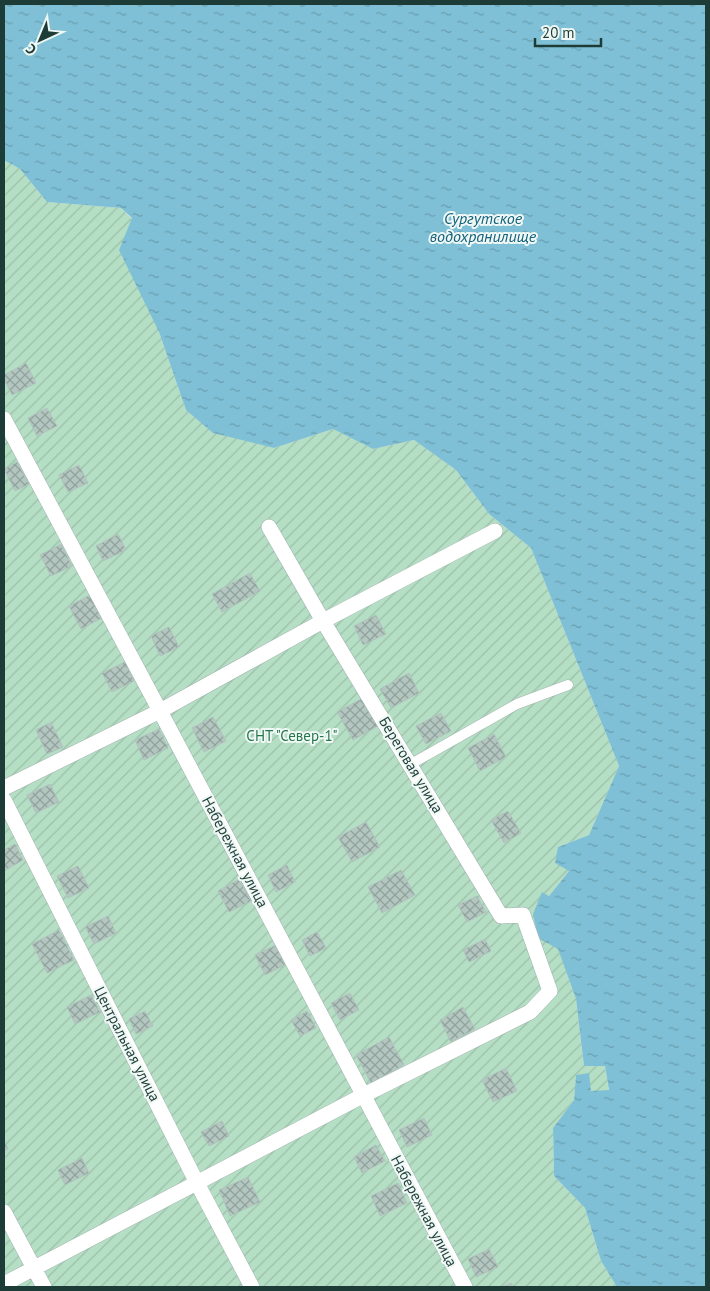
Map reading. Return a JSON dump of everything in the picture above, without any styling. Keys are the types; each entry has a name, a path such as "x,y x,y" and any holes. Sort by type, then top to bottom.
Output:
{"street":[{"name":"Набережная улица","path":"4,419 364,1095 464,1287"},
{"name":"Береговая улица","path":"268,527 501,916 524,915 550,991 530,1012 364,1095"},
{"path":"4,788 160,711 323,621 495,531"},
{"name":"Центральная улица","path":"4,800 197,1183 252,1287"},
{"path":"4,1284 364,1095"},
{"path":"4,1212 44,1287"}],"lane":[{"path":"411,764 517,704 568,685"}],"green space":[{"name":"СНТ \"Север-1\"","path":"4,160 20,169 47,202 121,208 132,219 159,332 186,410 274,448 333,429 373,449 414,440 456,470 489,514 531,548 619,766 589,835 558,847 569,871 549,896 542,893 538,938 558,948 576,999 584,1066 605,1066 609,1091 591,1091 576,1076 574,1100 553,1128 554,1176 585,1208 601,1261 617,1287 4,1287"}],"water":[{"name":"Сургутское водохранилище","path":"4,4 706,4 706,1287 617,1287 601,1261 585,1208 554,1176 553,1128 574,1100 576,1075 589,1073 591,1091 609,1090 605,1066 584,1066 576,999 558,949 538,938 533,914 542,892 549,896 569,871 555,863 558,847 589,835 619,766 531,548 489,514 456,470 414,440 373,449 333,429 274,448 213,433 186,410 159,332 119,250 132,218 121,208 47,202 20,169 4,160"}],"building":[{"path":"26,363 36,383 12,395 4,375"},
{"path":"47,408 57,426 37,436 28,418"},
{"path":"17,462 29,484 15,491 4,469"},
{"path":"79,465 88,483 68,492 59,475"},
{"path":"118,534 126,550 103,561 96,546"},
{"path":"61,544 72,566 51,576 40,555"},
{"path":"250,573 260,591 222,612 212,594"},
{"path":"90,595 102,618 81,629 69,606"},
{"path":"376,615 386,634 363,645 354,626"},
{"path":"169,627 179,647 160,656 151,636"},
{"path":"125,662 134,681 112,692 102,673"},
{"path":"409,673 419,693 391,708 380,689"},
{"path":"363,698 378,726 353,740 337,712"},
{"path":"441,713 451,731 426,744 416,726"},
{"path":"213,717 226,741 204,752 192,728"},
{"path":"51,722 63,747 47,754 36,730"},
{"path":"159,729 168,748 144,760 135,740"},
{"path":"494,734 506,757 480,771 468,748"},
{"path":"50,784 59,802 36,813 27,795"},
{"path":"508,811 521,833 504,843 491,820"},
{"path":"366,822 380,847 352,862 338,837"},
{"path":"15,844 23,860 4,871 4,850"},
{"path":"287,865 295,882 276,892 268,875"},
{"path":"78,866 89,888 68,898 57,876"},
{"path":"401,870 415,895 382,913 368,887"},
{"path":"239,879 251,901 229,912 218,891"},
{"path":"477,896 486,912 467,922 458,905"},
{"path":"108,916 116,933 94,944 85,927"},
{"path":"59,930 74,960 47,973 32,944"},
{"path":"317,932 326,948 310,956 302,940"},
{"path":"485,939 491,951 469,962 463,950"},
{"path":"276,945 285,965 265,975 255,955"},
{"path":"350,993 359,1010 340,1020 331,1003"},
{"path":"91,995 100,1012 75,1024 67,1007"},
{"path":"463,1007 475,1029 451,1042 440,1020"},
{"path":"145,1011 153,1026 136,1034 129,1019"},
{"path":"307,1011 316,1028 300,1036 291,1020"},
{"path":"389,1037 404,1065 371,1083 356,1055"},
{"path":"506,1068 517,1091 493,1102 482,1080"},
{"path":"424,1118 432,1135 407,1147 399,1130"},
{"path":"222,1121 229,1136 209,1146 201,1132"},
{"path":"4,1140 8,1149 4,1151"},
{"path":"376,1145 385,1161 362,1173 354,1157"},
{"path":"82,1158 89,1173 65,1185 58,1170"},
{"path":"248,1177 260,1202 230,1216 219,1190"},
{"path":"398,1183 407,1203 380,1216 371,1196"},
{"path":"489,1249 498,1267 476,1277 468,1259"},
{"path":"511,1283 514,1287 502,1287"}]}
